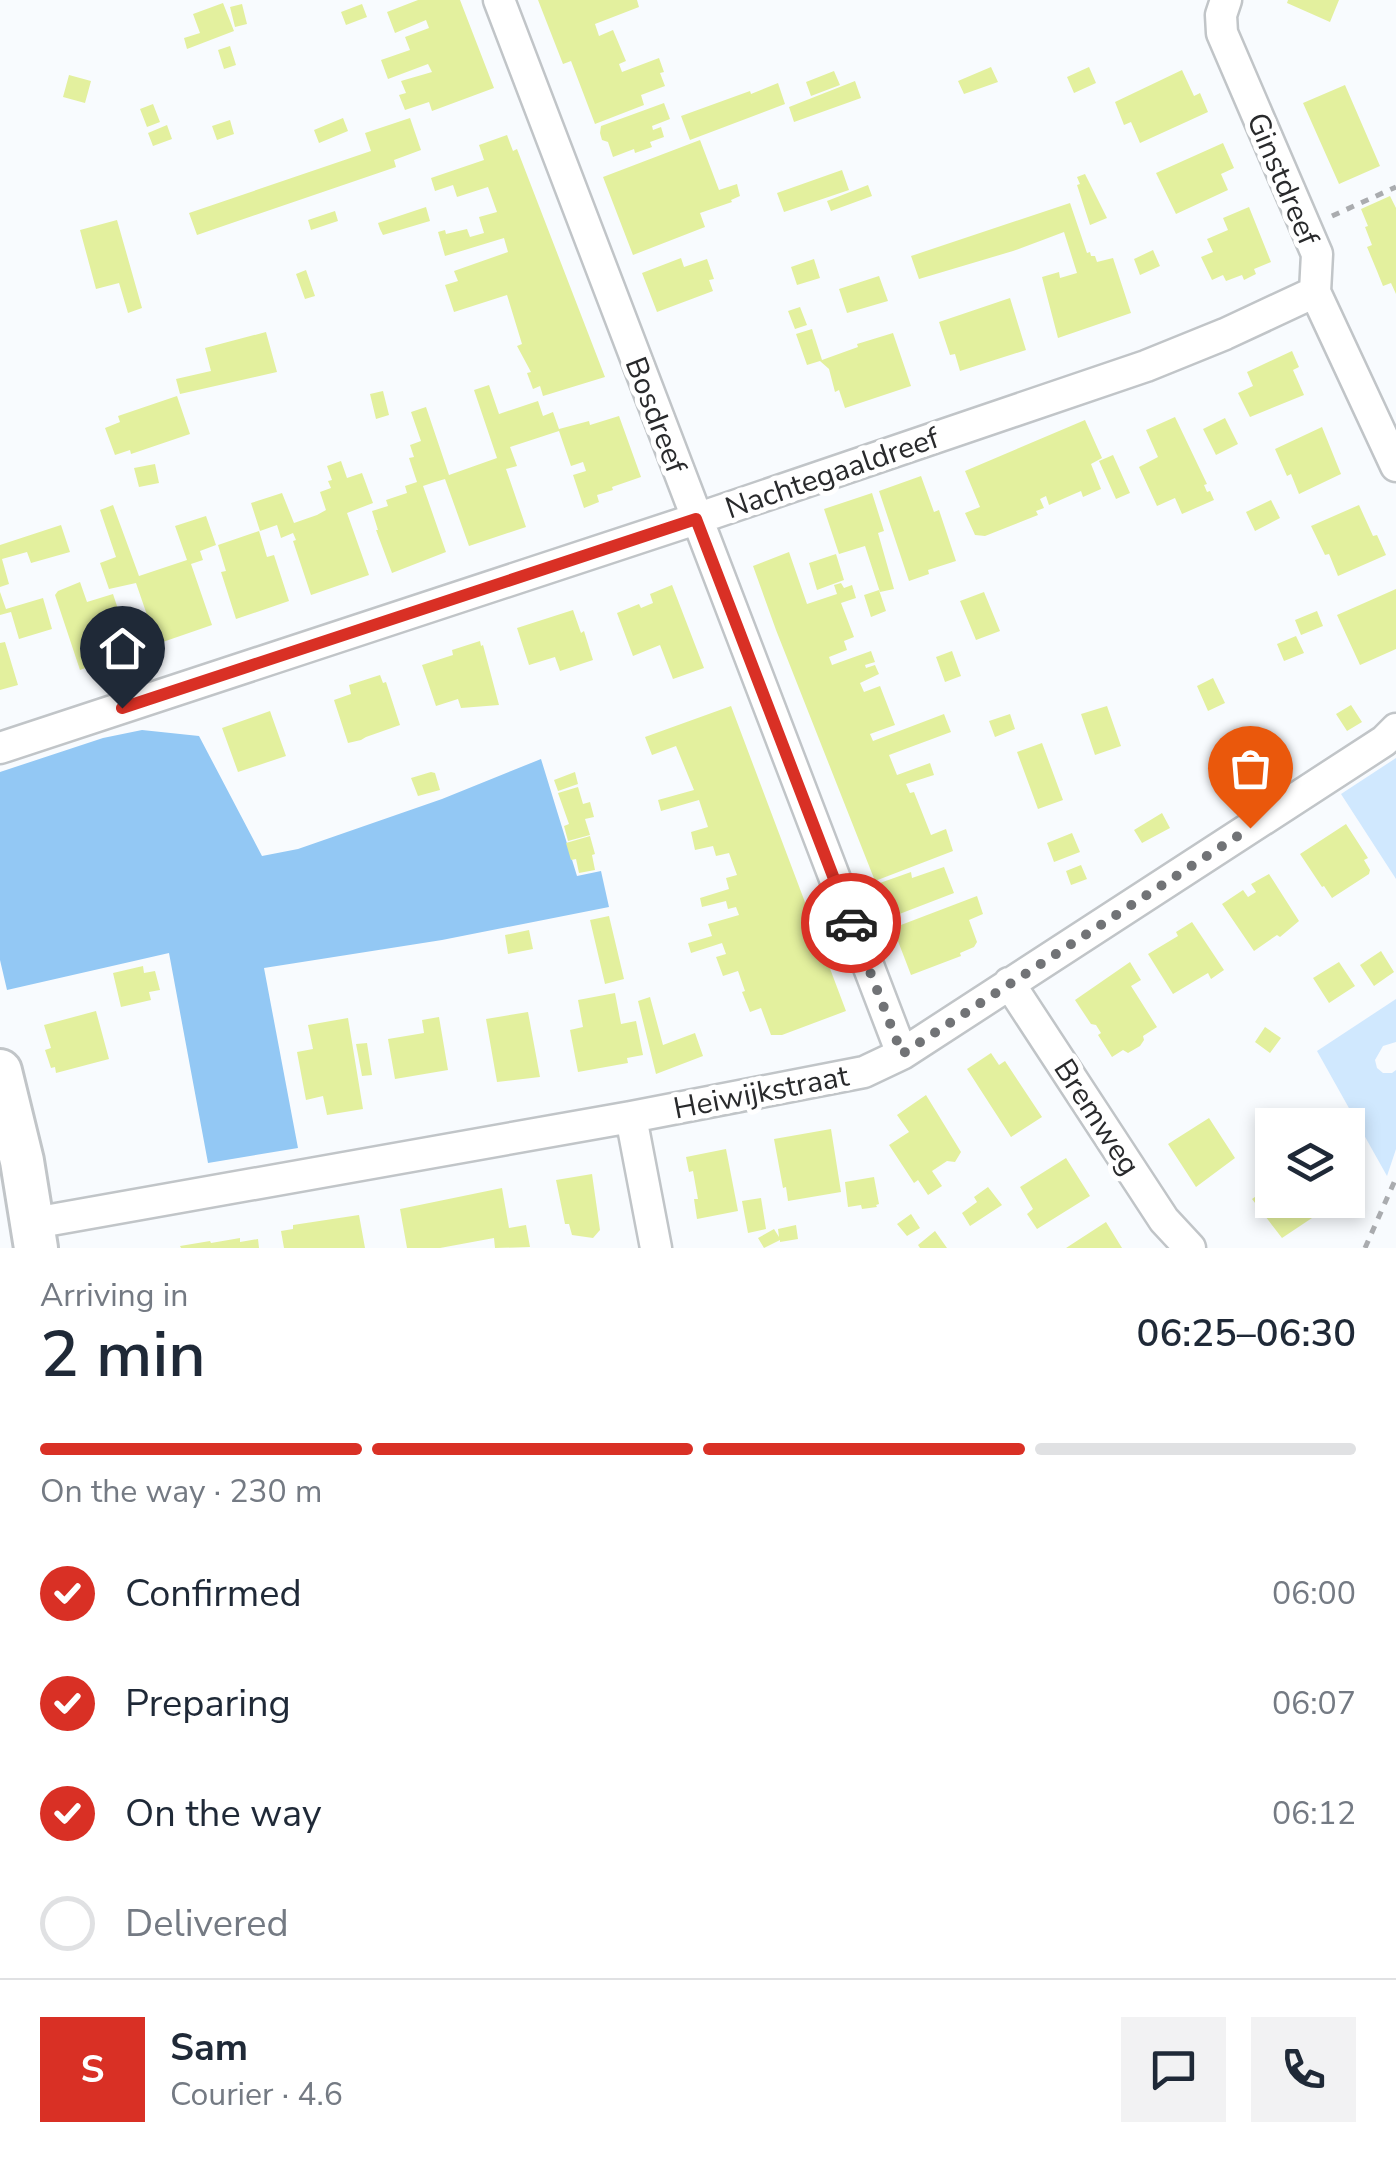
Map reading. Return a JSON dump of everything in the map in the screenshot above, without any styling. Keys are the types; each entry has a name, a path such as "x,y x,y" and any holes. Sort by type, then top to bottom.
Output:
{"street":[{"name":"Bosdreef","path":"498,0 902,1054"},
{"name":"Ginstdreef","path":"1226,0 1221,15 1222,33 1316,254 1315,292 1396,466"},
{"name":"Nachtegaaldreef","path":"0,748 1146,366 1315,292"},
{"name":"Heiwijkstraat","path":"35,1236 864,1072 902,1054 1384,741 1396,729"},
{"name":"Bremweg","path":"1009,983 1164,1220 1190,1248"},
{"path":"0,1071 35,1236"},
{"path":"631,1117 656,1248"}],"path":[{"path":"1306,227 1396,187"},
{"path":"1365,1248 1396,1178"}],"shaded area":[{"path":"142,730 199,736 262,856 298,849 442,799 541,759 577,876 601,871 609,907 442,940 264,968 298,1148 208,1163 169,953 7,990 0,960 0,772 103,738"},
{"path":"1396,758 1396,879 1341,794"},
{"path":"1396,999 1396,1042 1383,1046 1375,1060 1383,1073 1396,1070 1396,1149 1387,1176 1365,1137 1365,1108 1349,1108 1317,1051"}],"building":[{"path":"418,0 460,0 494,88 432,111 429,102 405,110 399,95 406,93 401,81 432,72 428,64 388,79 381,60 410,50 405,37 429,28 426,20 395,33 387,12"},
{"path":"538,0 637,0 639,7 595,24 599,36 613,30 626,61 619,64 622,72 659,58 665,86 641,95 644,105 595,124 571,61 563,64"},
{"path":"1339,0 1330,22 1287,3"},
{"path":"223,3 234,31 187,49 184,38 200,33 193,14"},
{"path":"242,4 247,24 235,27 230,7"},
{"path":"362,4 367,17 346,25 341,12"},
{"path":"230,46 236,65 224,69 218,50"},
{"path":"991,67 998,82 964,94 958,81"},
{"path":"1089,67 1096,83 1074,93 1067,77"},
{"path":"1182,70 1194,96 1200,93 1208,112 1140,143 1131,122 1124,125 1115,102"},
{"path":"834,71 840,85 811,96 806,82"},
{"path":"69,75 91,81 85,103 63,97"},
{"path":"855,81 861,98 794,122 789,107"},
{"path":"778,83 785,104 690,140 681,116"},
{"path":"1345,85 1380,166 1339,184 1303,103"},
{"path":"664,103 670,119 652,126 653,130 661,127 664,137 650,142 652,147 613,157 608,142 602,140 601,126"},
{"path":"153,104 160,122 147,127 140,109"},
{"path":"343,118 348,131 319,143 314,130"},
{"path":"410,118 421,150 394,160 396,167 197,235 189,213 371,151 365,133"},
{"path":"230,120 234,134 217,140 212,126"},
{"path":"167,125 172,139 153,146 148,133"},
{"path":"507,135 513,151 517,149 605,377 543,396 540,386 533,389 527,373 531,372 517,346 522,344 507,295 454,312 445,285 458,281 454,271 508,252 504,238 445,256 438,232 467,229 470,237 484,233 479,217 497,212 488,187 457,197 453,185 435,191 431,178 484,160 479,145"},
{"path":"700,140 719,190 737,184 740,196 700,213 705,227 633,255 603,177"},
{"path":"1223,143 1234,168 1221,174 1228,190 1176,214 1156,173"},
{"path":"842,170 849,190 784,212 777,193"},
{"path":"1085,174 1107,218 1090,225 1077,185 1077,177"},
{"path":"868,185 872,196 831,211 827,201"},
{"path":"1390,196 1396,208 1396,294 1391,283 1383,286 1367,247 1372,245 1361,209"},
{"path":"1070,203 1087,253 1095,256 1097,262 1113,258 1131,313 1058,338 1042,277 1059,272 1060,278 1077,273 1064,232 919,279 911,256"},
{"path":"426,207 430,221 383,235 378,223"},
{"path":"1249,207 1271,262 1254,269 1256,274 1244,280 1242,275 1226,281 1223,275 1212,280 1201,257 1213,252 1207,239 1228,230 1223,218"},
{"path":"335,211 338,221 311,230 308,220"},
{"path":"117,220 142,308 128,313 119,283 96,289 80,230"},
{"path":"1153,250 1160,266 1140,275 1134,259"},
{"path":"681,258 684,267 707,259 714,279 709,280 713,291 657,312 642,273"},
{"path":"814,259 820,278 797,285 791,267"},
{"path":"306,270 315,296 305,299 296,274"},
{"path":"879,276 888,301 847,313 839,289"},
{"path":"1010,298 1026,350 960,371 939,322"},
{"path":"800,307 807,325 795,329 788,311"},
{"path":"812,329 822,360 893,333 911,386 845,408 839,390 835,392 829,369 820,361 807,365 796,334"},
{"path":"266,332 277,372 180,394 176,379 211,371 205,348"},
{"path":"1292,351 1299,367 1293,370 1304,395 1250,417 1238,393 1253,386 1247,372"},
{"path":"489,385 499,414 538,401 543,416 553,412 559,429 619,416 641,477 597,495 599,502 584,508 573,475 586,471 583,462 571,466 559,431 510,447 517,466 506,469 526,527 469,546 445,479 423,486 446,552 392,573 372,511 388,506 386,500 407,493 405,486 417,482 409,458 414,457 410,445 421,441 411,412 426,407 449,475 497,458 474,390"},
{"path":"383,391 389,415 376,419 370,394"},
{"path":"177,396 190,434 131,454 130,450 115,455 105,428 120,422 118,416"},
{"path":"1175,417 1214,500 1182,514 1175,498 1157,506 1139,467 1158,457 1146,430"},
{"path":"1225,418 1238,444 1216,455 1203,429"},
{"path":"1085,420 1102,458 1091,464 1101,489 1083,497 1081,491 1049,505 1046,496 1040,499 1044,508 1036,511 1038,515 985,536 975,535 965,513 980,507 965,471"},
{"path":"1322,427 1341,474 1299,494 1275,449"},
{"path":"1113,455 1130,493 1116,499 1099,461"},
{"path":"341,461 347,478 362,473 373,503 347,513 369,575 311,595 293,533 281,538 277,525 260,531 251,503 282,493 294,523 317,515 326,510 320,492 331,488 327,466"},
{"path":"155,464 159,483 139,487 134,468"},
{"path":"921,476 934,512 939,510 956,561 909,581 879,491"},
{"path":"872,493 884,531 878,533 894,589 880,592 865,546 839,554 824,509"},
{"path":"1271,500 1280,518 1255,531 1246,512"},
{"path":"113,505 139,576 187,560 175,526 206,516 216,545 200,551 203,560 191,564 212,625 157,644 136,583 109,589 100,563 116,557 100,510"},
{"path":"1359,505 1386,555 1338,576 1311,526"},
{"path":"61,525 70,552 31,563 27,552 2,559 9,584 0,587 0,545"},
{"path":"259,531 267,557 274,555 289,601 236,619 221,572 226,571 218,545"},
{"path":"789,552 807,604 837,594 834,585 852,585 856,598 841,603 854,637 844,641 847,650 829,657 832,665 871,651 875,662 865,665 866,668 875,665 879,674 860,683 864,692 880,686 895,725 870,734 873,741 944,714 951,732 889,755 897,775 930,763 934,775 906,784 910,793 914,792 931,835 946,829 953,851 875,881 753,566"},
{"path":"836,554 844,580 817,590 809,563"},
{"path":"80,582 87,602 113,594 132,651 80,670 55,595"},
{"path":"672,585 704,668 673,679 660,645 633,656 617,613 653,603 650,594"},
{"path":"1396,589 1396,649 1360,665 1337,615"},
{"path":"879,590 886,611 871,617 864,595"},
{"path":"0,592 6,609 43,598 52,629 19,639 11,612 0,615"},
{"path":"984,592 1000,631 976,640 960,601"},
{"path":"573,610 593,660 560,671 555,657 529,665 517,628"},
{"path":"1317,611 1323,626 1301,635 1295,620"},
{"path":"1296,636 1304,653 1284,661 1277,644"},
{"path":"480,641 499,705 461,708 458,699 436,706 422,665"},
{"path":"5,642 18,685 0,690 0,643"},
{"path":"952,651 961,676 945,682 936,657"},
{"path":"380,675 400,725 348,743 334,700 351,694 349,685"},
{"path":"1213,678 1225,703 1208,711 1197,686"},
{"path":"1351,705 1362,722 1347,731 1336,714"},
{"path":"731,706 846,1011 782,1035 771,1035 761,1008 750,1012 738,971 723,976 716,957 726,954 722,943 691,953 688,943 712,936 708,924 739,915 736,907 728,909 726,901 702,907 700,898 729,889 726,878 737,875 729,853 716,856 713,846 695,850 691,832 708,827 699,800 661,811 658,800 694,790 676,746 652,755 645,737"},
{"path":"1107,706 1121,746 1095,755 1081,714"},
{"path":"270,711 286,756 238,772 222,728"},
{"path":"1010,714 1015,729 995,737 989,721"},
{"path":"1042,743 1063,800 1038,809 1017,752"},
{"path":"575,772 578,784 558,791 554,780"},
{"path":"435,773 440,790 418,796 411,778"},
{"path":"578,787 583,804 590,802 594,817 585,819 590,835 568,841 564,826 569,824 558,793"},
{"path":"1162,813 1170,828 1142,843 1134,830"},
{"path":"1346,824 1368,858 1364,860 1370,870 1332,898 1300,854"},
{"path":"1072,833 1080,852 1054,862 1047,843"},
{"path":"590,836 595,870 579,873 566,843"},
{"path":"1081,865 1087,879 1071,885 1066,871"},
{"path":"944,867 954,893 889,918 877,884 911,872 912,878"},
{"path":"1269,874 1299,921 1254,951 1222,904 1243,890 1248,897 1256,892 1251,884"},
{"path":"977,896 983,914 969,920 977,942 974,947 911,975 893,928"},
{"path":"609,916 624,979 605,984 590,920"},
{"path":"1192,922 1224,970 1211,979 1208,973 1173,994 1148,954 1178,936 1176,932"},
{"path":"529,930 533,949 508,954 505,935"},
{"path":"1381,951 1394,972 1374,986 1360,965"},
{"path":"1130,962 1141,980 1131,986 1157,1027 1143,1036 1140,1046 1112,1057 1096,1025 1091,1024 1075,1000"},
{"path":"1339,962 1355,986 1329,1003 1313,978"},
{"path":"143,966 144,973 155,971 160,990 149,992 151,1000 121,1007 113,973"},
{"path":"615,993 621,1024 636,1021 643,1055 627,1058 628,1063 578,1072 570,1030 583,1027 578,1000"},
{"path":"650,997 663,1045 695,1033 703,1056 656,1074 638,1001"},
{"path":"96,1011 109,1059 56,1073 45,1050 51,1048 44,1025"},
{"path":"528,1012 540,1077 497,1082 486,1019"},
{"path":"439,1017 448,1070 395,1079 388,1039 424,1033 422,1020"},
{"path":"348,1018 363,1109 327,1115 323,1096 306,1100 297,1052 313,1049 308,1025"},
{"path":"1265,1027 1281,1038 1270,1053 1255,1042"},
{"path":"367,1043 372,1075 362,1076 356,1044"},
{"path":"991,1053 999,1065 1005,1061 1042,1117 1011,1137 967,1069"},
{"path":"926,1095 961,1152 955,1162 947,1161 932,1171 942,1186 928,1195 918,1180 914,1183 889,1145 909,1132 897,1115"},
{"path":"1209,1118 1235,1158 1196,1187 1168,1144"},
{"path":"831,1129 841,1192 788,1201 774,1139"},
{"path":"726,1149 738,1211 697,1219 694,1199 698,1199 686,1157"},
{"path":"1066,1158 1090,1196 1037,1229 1027,1214 1033,1209 1020,1187"},
{"path":"592,1174 600,1230 593,1238 572,1235 569,1224 565,1224 556,1180"},
{"path":"874,1177 877,1207 848,1207 845,1182"},
{"path":"988,1187 1002,1205 970,1226 962,1213"},
{"path":"502,1188 509,1228 526,1225 530,1247 495,1248 494,1238 440,1248 407,1248 400,1209"},
{"path":"761,1198 766,1229 748,1233 742,1201"},
{"path":"911,1214 920,1228 907,1236 897,1224"},
{"path":"359,1215 365,1248 284,1248 281,1231 293,1229 293,1225"},
{"path":"1267,1218 1312,1218 1282,1238"},
{"path":"1106,1222 1122,1248 1066,1248"},
{"path":"796,1225 798,1239 780,1240 764,1248 758,1238 774,1229 779,1237 778,1229"},
{"path":"935,1231 947,1248 920,1248 918,1245"},
{"path":"240,1238 240,1242 258,1239 259,1248 180,1246 211,1243"}],"way so far":[{"path":"851,923 902,1054 1250,828"}],"route":[{"path":"122,708 696,519 851,923"}]}
